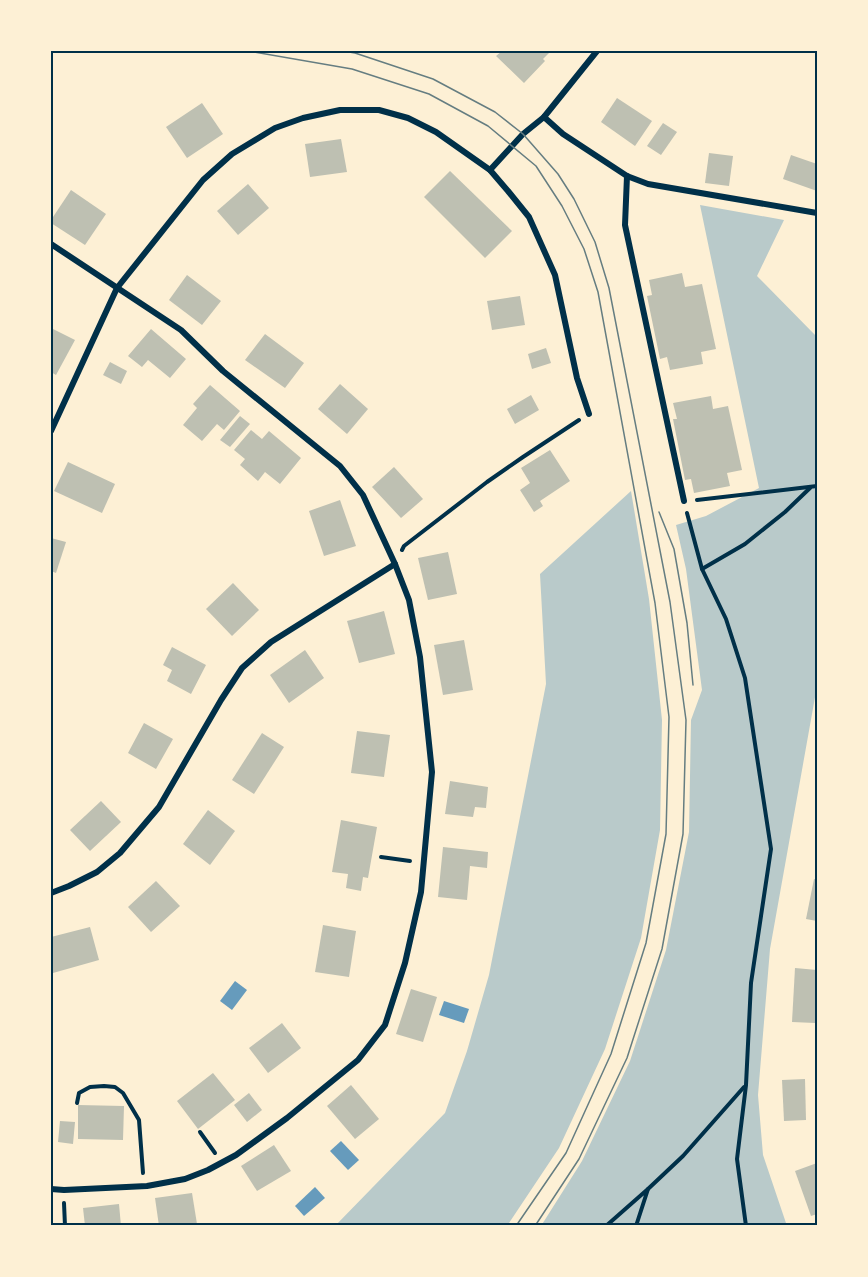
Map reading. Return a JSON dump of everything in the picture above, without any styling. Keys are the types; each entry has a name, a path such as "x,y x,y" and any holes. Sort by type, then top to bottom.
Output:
{"street":[{"path":"490,170 523,134 544,117 597,51"},
{"path":"51,431 117,288 203,180 232,154 274,128 303,118 340,110 379,110 408,118 436,132 490,170 529,218 555,275 577,378 589,414"},
{"path":"544,117 563,134 627,176 648,184 817,213"},
{"path":"627,176 625,225 684,501"},
{"path":"51,244 180,330 223,371 340,466 363,495 409,600 420,657 432,772 421,892 405,963 385,1025 358,1060 287,1118 236,1155 185,1179 144,1186 51,1189"},
{"path":"51,893 97,872 120,853 159,807 242,668 271,642 395,564"}],"path":[{"path":"395,564 404,546 418,535 496,476 589,414"},
{"path":"746,1226 737,1159 746,1085 751,982 771,849 745,678 726,619 702,569 684,501 817,486"},
{"path":"702,569 745,544 785,512 811,487"},
{"path":"381,857 424,863"},
{"path":"606,1226 683,1156 746,1085"},
{"path":"77,1103 79,1093 90,1087 115,1087 123,1093 139,1120 144,1186"},
{"path":"200,1132 222,1163"},
{"path":"636,1226 648,1188"},
{"path":"64,1190 65,1226"}],"shaded area":[{"path":"700,205 784,220 757,276 817,337 817,686 770,949 758,1095 763,1155 787,1226 541,1226 582,1161 630,1061 666,950 689,832 691,720 702,690 686,569 676,525 706,516 759,488"},
{"path":"631,491 649,599 662,720 660,830 641,938 605,1049 559,1148 507,1226 335,1226 445,1113 467,1051 489,975 546,684 540,574"}],"water":[{"path":"235,981 247,990 232,1010 220,1001"},
{"path":"444,1001 469,1009 464,1023 439,1015"},
{"path":"341,1141 359,1160 348,1170 330,1151"},
{"path":"315,1187 325,1198 304,1216 295,1206"}],"building":[{"path":"502,51 518,53 520,51 551,51 543,59 545,61 524,83 496,56"},
{"path":"617,98 652,121 635,146 601,122"},
{"path":"202,103 223,134 187,158 166,127"},
{"path":"663,123 677,132 661,155 647,146"},
{"path":"341,139 347,172 310,177 305,144"},
{"path":"709,153 733,156 729,186 705,183"},
{"path":"791,155 817,164 817,191 783,179"},
{"path":"450,171 512,231 485,258 424,197"},
{"path":"248,184 269,208 238,235 217,211"},
{"path":"71,190 106,214 85,245 51,223"},
{"path":"682,273 685,287 702,284 716,349 701,352 703,364 670,370 667,357 660,359 647,296 652,295 649,280"},
{"path":"187,275 221,301 202,325 169,300"},
{"path":"520,296 525,325 492,330 487,301"},
{"path":"51,328 75,340 56,375 51,372"},
{"path":"151,329 186,359 170,378 148,360 142,367 128,356"},
{"path":"265,334 304,363 285,388 245,360"},
{"path":"546,348 551,363 532,369 528,354"},
{"path":"110,362 127,371 121,384 103,375"},
{"path":"340,384 368,409 347,434 318,409"},
{"path":"210,385 240,411 224,430 217,424 202,441 183,425 197,408 193,404"},
{"path":"531,395 539,410 515,424 507,409"},
{"path":"711,396 713,409 728,406 742,470 727,473 730,486 694,493 691,479 685,480 673,419 677,419 673,403"},
{"path":"240,416 250,424 230,447 220,440"},
{"path":"251,430 262,439 269,431 301,458 280,484 265,472 258,481 240,465 245,459 234,450"},
{"path":"550,450 570,481 540,501 543,506 534,512 520,490 530,483 521,468"},
{"path":"68,462 115,484 102,513 54,491"},
{"path":"394,467 423,499 401,518 372,487"},
{"path":"340,500 356,546 324,556 309,511"},
{"path":"51,538 66,542 56,573 51,571"},
{"path":"448,552 457,594 428,600 418,558"},
{"path":"233,583 259,610 232,636 206,609"},
{"path":"384,611 395,654 359,663 347,621"},
{"path":"464,640 473,690 443,695 434,645"},
{"path":"172,647 206,665 191,694 167,681 172,670 163,665"},
{"path":"305,650 324,678 289,703 270,675"},
{"path":"144,723 173,739 156,769 128,753"},
{"path":"357,731 390,735 384,777 351,773"},
{"path":"262,733 284,747 254,794 232,780"},
{"path":"450,781 488,787 486,808 475,807 473,817 445,814"},
{"path":"101,801 121,822 90,851 70,830"},
{"path":"208,810 235,831 210,865 183,844"},
{"path":"341,820 377,827 368,878 363,877 361,891 346,888 348,874 332,872"},
{"path":"443,847 488,852 487,868 470,866 467,900 438,897"},
{"path":"814,879 817,880 817,921 806,919"},
{"path":"156,881 180,906 151,932 128,907"},
{"path":"323,925 356,931 349,977 315,972"},
{"path":"90,927 99,960 53,973 51,937"},
{"path":"795,968 817,970 815,1023 792,1022"},
{"path":"411,989 437,997 423,1042 396,1034"},
{"path":"282,1023 301,1048 268,1073 249,1048"},
{"path":"213,1073 235,1100 198,1129 177,1101"},
{"path":"805,1079 806,1120 784,1121 782,1080"},
{"path":"351,1085 379,1119 355,1139 327,1106"},
{"path":"249,1093 262,1110 247,1122 234,1105"},
{"path":"78,1105 124,1106 123,1140 78,1139"},
{"path":"60,1121 75,1122 73,1144 58,1142"},
{"path":"274,1145 291,1171 257,1191 241,1166"},
{"path":"817,1163 817,1214 811,1216 795,1171"},
{"path":"192,1193 197,1224 159,1226 155,1198"},
{"path":"119,1204 121,1226 85,1226 83,1208"}],"tram line":[{"path":"248,51 352,69 429,94 488,126 536,166 562,206 584,249 598,292 655,603 669,717 666,834 646,943 611,1054 566,1153 516,1226"},
{"path":"343,51 433,79 495,112 523,134 558,174 574,199 595,242 609,288 670,602 686,720 683,834 662,949 627,1058 579,1159 535,1226"},
{"path":"659,512 674,549 687,623 693,685"}]}
